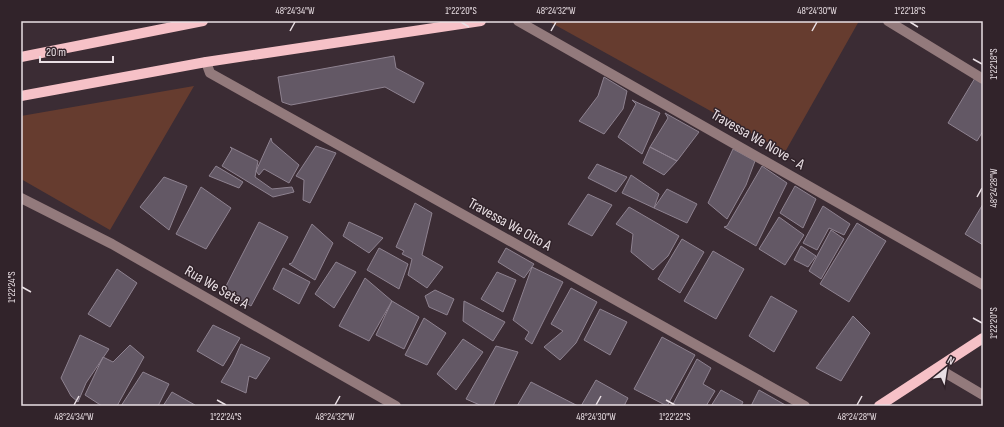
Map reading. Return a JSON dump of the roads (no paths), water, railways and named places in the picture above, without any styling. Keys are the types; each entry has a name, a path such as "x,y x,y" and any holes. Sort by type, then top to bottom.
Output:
{"main road":[{"path":"21,57 202,21"},
{"path":"21,96 206,62 481,21"},
{"path":"879,406 939,369 983,338"}],"street":[{"name":"Travessa We Nove - A","path":"518,21 983,285"},
{"path":"888,21 983,78"},
{"name":"Travessa We Oito A","path":"206,62 210,73 805,406"},
{"name":"Rua We Sete A","path":"21,198 112,244 396,406"},
{"path":"939,369 983,395"}]}
